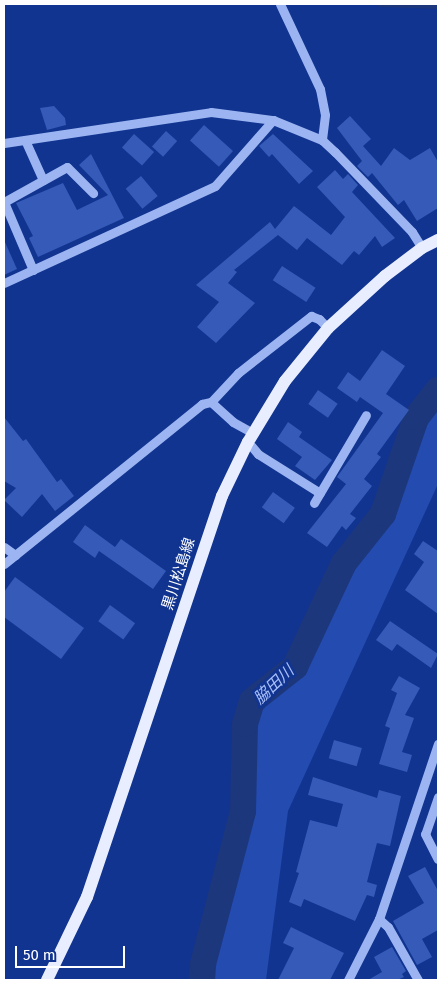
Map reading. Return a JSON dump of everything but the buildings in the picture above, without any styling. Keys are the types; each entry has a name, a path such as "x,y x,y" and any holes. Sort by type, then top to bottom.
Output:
{"main road":[{"name":"黒川松島線","path":"47,980 87,897 222,496 251,437 285,382 328,328 385,276 422,248 438,240"}],"street":[{"path":"280,4 320,89 325,115 322,140"},
{"path":"4,143 211,112 273,120 322,140 370,186 412,232 422,248"},
{"path":"4,283 215,186 273,120"},
{"path":"25,140 43,180"},
{"path":"33,270 4,202 67,167 93,193"},
{"path":"4,564 202,404 211,402 238,373 311,316 319,319 328,328"},
{"path":"211,402 251,437 258,454 320,493"},
{"path":"314,503 366,414"},
{"path":"4,547 15,555"},
{"path":"348,980 379,919 438,744"},
{"path":"438,797 425,834 438,859"},
{"path":"379,919 388,927 418,980"}],"shaded area":[{"path":"438,401 438,484 288,811 266,980 208,980 248,811 253,708 296,675 420,421"}],"waterway":[{"path":"380,4 438,6"},
{"name":"脇田川","path":"202,980 203,964 243,811 245,724 252,701 295,667 344,563 383,514 416,418 438,390"}]}
